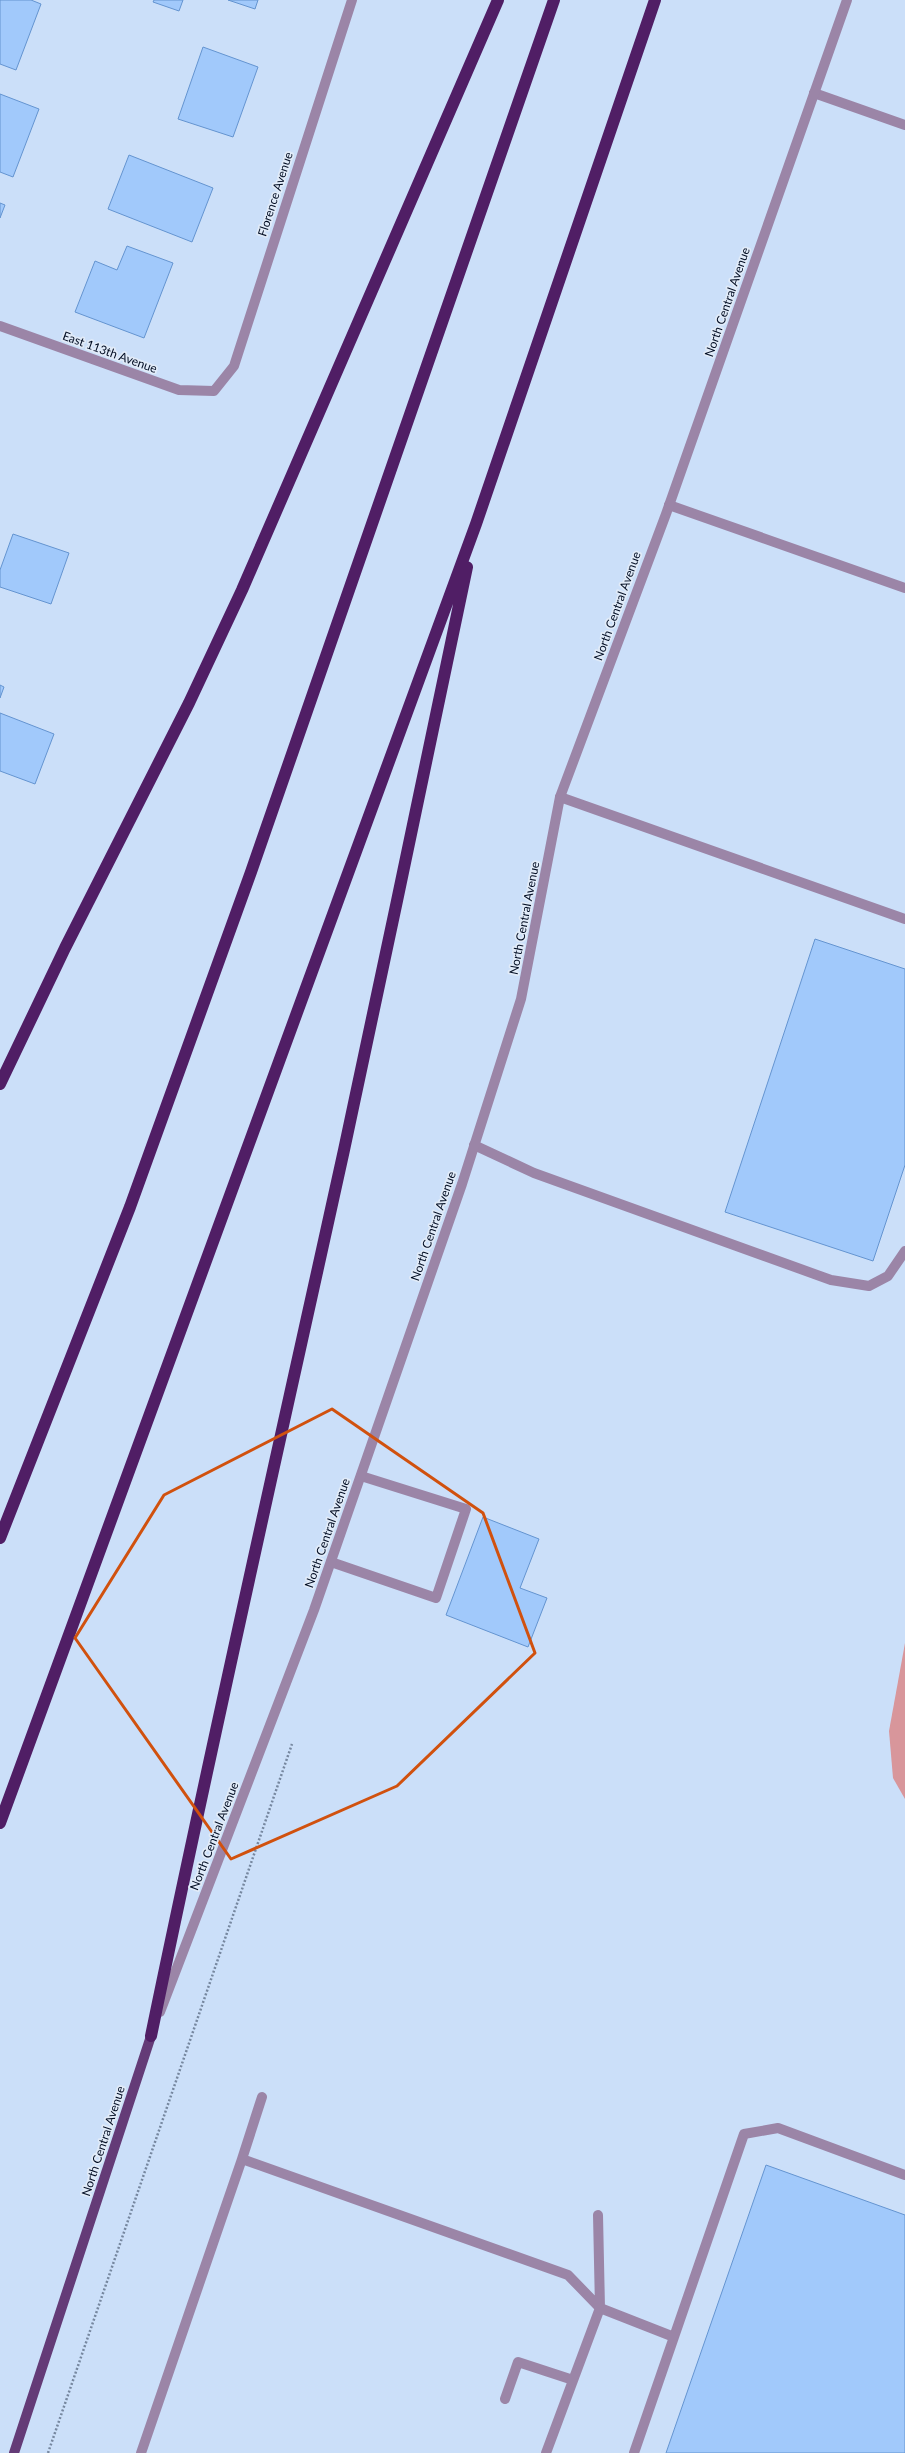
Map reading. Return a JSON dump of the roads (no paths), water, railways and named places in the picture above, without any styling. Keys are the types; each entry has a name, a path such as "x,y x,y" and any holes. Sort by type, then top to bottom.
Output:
{"highway":[{"path":"0,1084 65,948 189,703 242,590 498,0"},
{"path":"0,1538 133,1200 251,872 554,0"},
{"path":"0,1823 476,524 655,0"},
{"path":"151,2036 206,1767 240,1623 345,1146 476,524"}],"main road":[{"name":"North Central Avenue","path":"14,2453 151,2036"}],"street":[{"name":"Florence Avenue","path":"214,391 234,366 352,0"},
{"name":"North Central Avenue","path":"151,2036 331,1562 462,1184 521,999 560,797 669,505 847,0"},
{"path":"814,93 905,125"},
{"name":"East 113th Avenue","path":"0,326 179,390 214,391"},
{"path":"669,505 905,588"},
{"path":"560,797 905,919"},
{"path":"474,1145 534,1173 831,1280 869,1286 888,1276 905,1251"},
{"path":"331,1562 436,1598 466,1509 361,1476"},
{"path":"141,2453 262,2097"},
{"path":"634,2453 744,2134 778,2128 905,2175"},
{"path":"242,2159 568,2275 600,2308 674,2337"},
{"path":"546,2453 600,2308 598,2215"},
{"path":"505,2399 518,2362 572,2380"}]}
